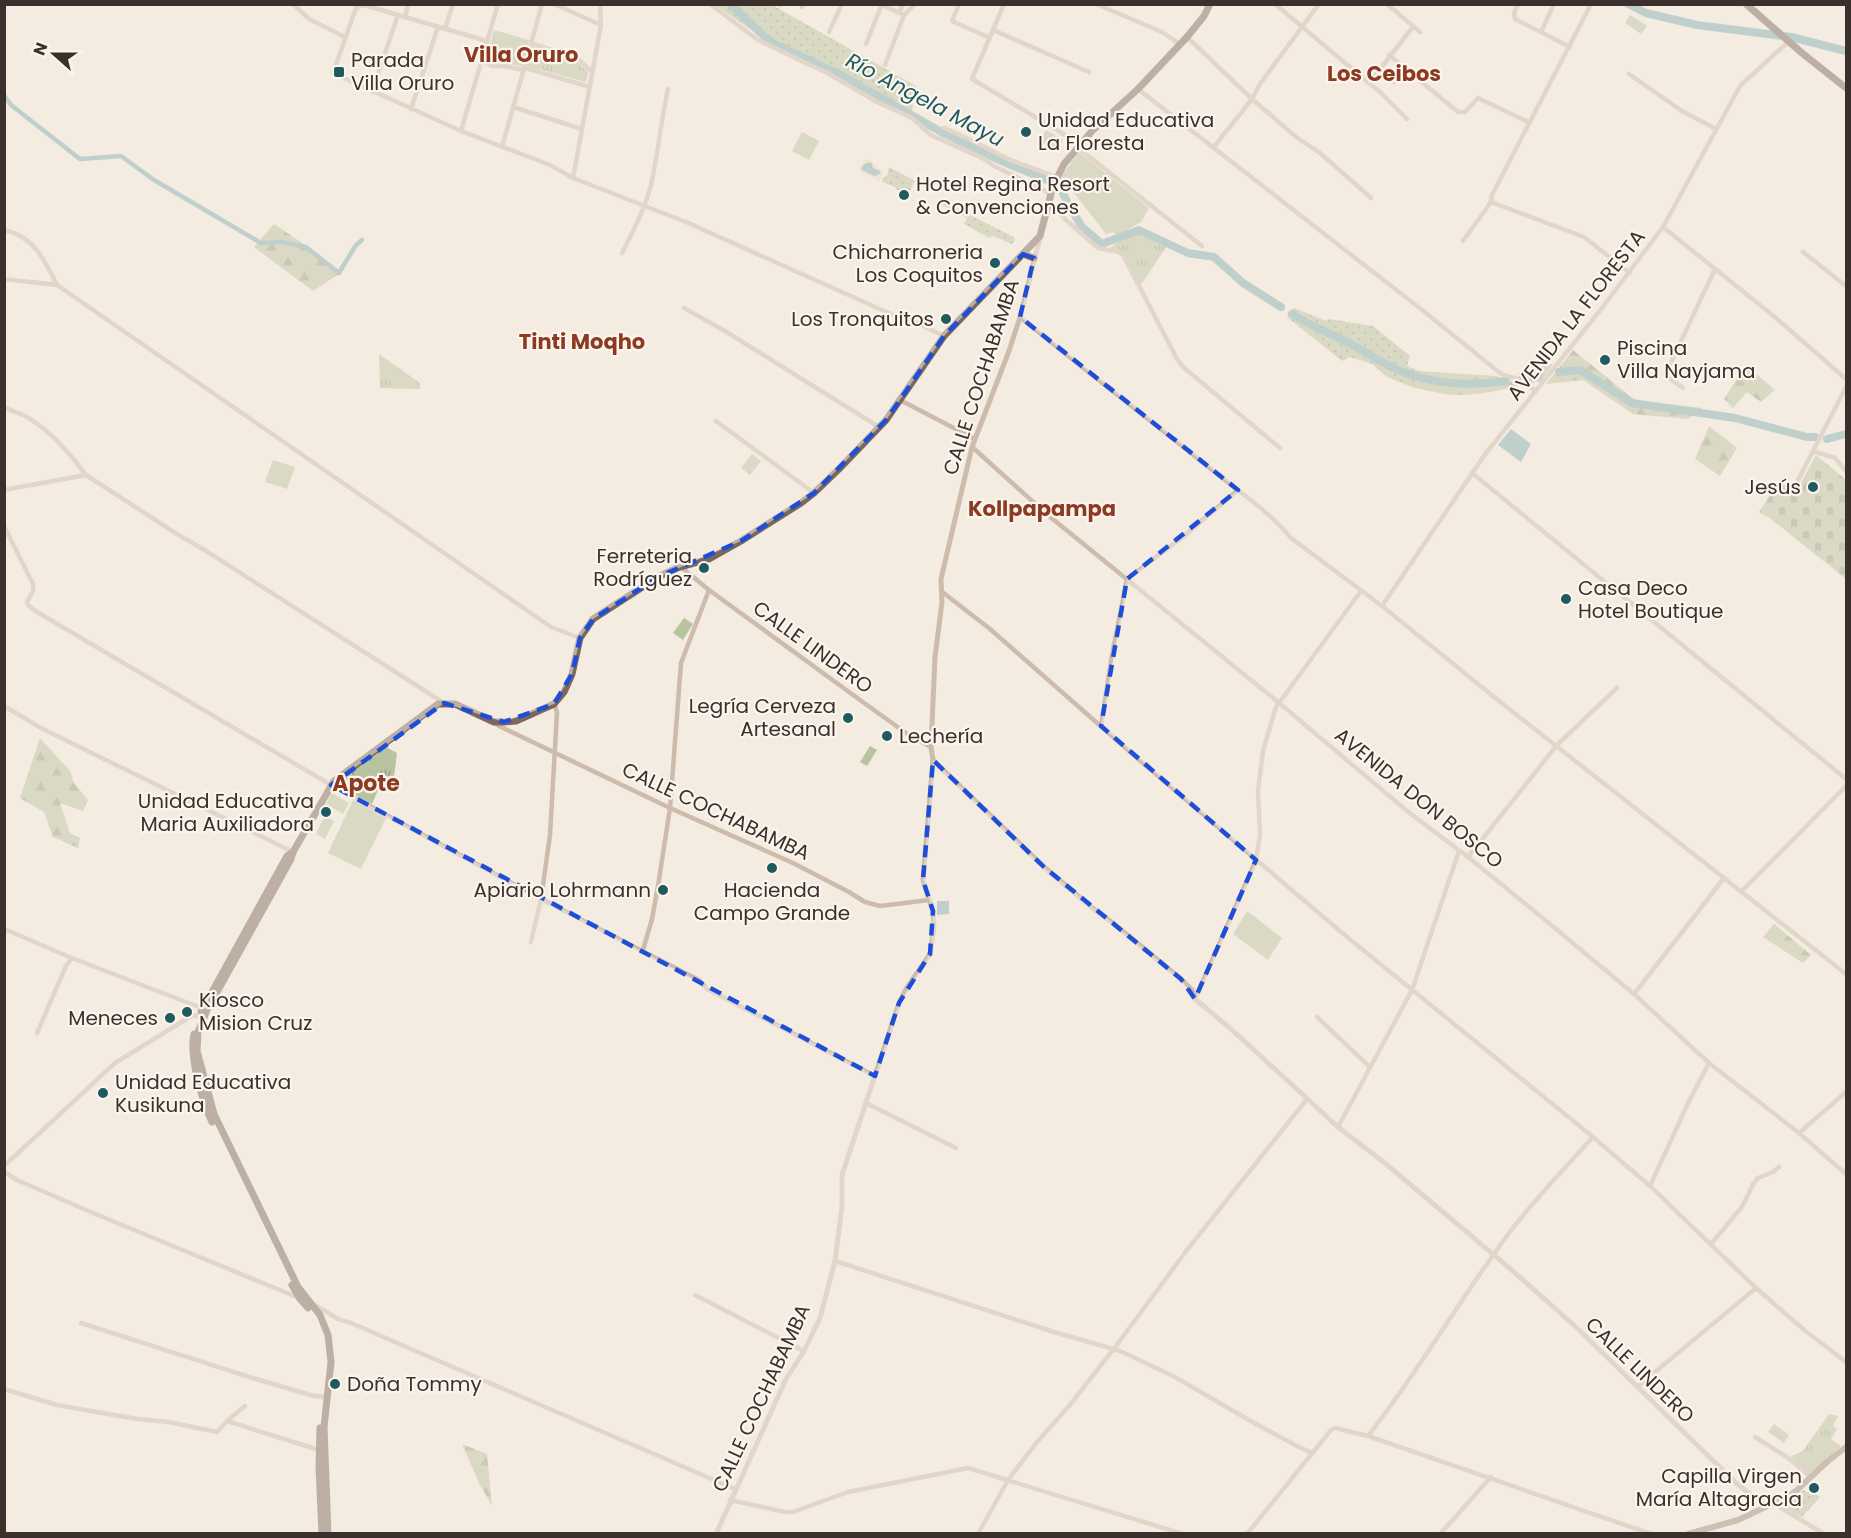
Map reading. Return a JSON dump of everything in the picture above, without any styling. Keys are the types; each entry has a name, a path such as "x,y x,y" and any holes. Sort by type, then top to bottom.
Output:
{"main road":[{"name":"CALLE COCHABAMBA","path":"1040,236 1054,184 1064,164 1078,146 1138,89 1187,37 1204,16 1210,4"},
{"path":"1746,4 1846,88"},
{"path":"322,1533 324,1397 331,1362 328,1335 320,1315 304,1300 213,1114 197,1051 201,1017 271,891 287,856 293,852 331,785 434,706 444,703 455,705 494,722 516,721 554,705 564,692 572,674 580,638 593,619 658,577 709,559 741,541 814,493 879,427 944,336 1040,236"},
{"path":"1023,254 1034,258"},
{"path":"1688,1533 1738,1520 1796,1491 1846,1447"},
{"path":"322,1451 328,1533"}],"street":[{"path":"293,4 309,19 345,37"},
{"path":"350,4 356,8"},
{"path":"405,17 408,4"},
{"path":"445,29 453,4"},
{"path":"461,131 498,4"},
{"path":"502,147 542,4"},
{"path":"554,4 601,25"},
{"path":"573,178 601,25 600,4"},
{"path":"710,4 758,40 912,118 931,135 984,159 994,166 1054,184"},
{"path":"829,32 842,4"},
{"path":"885,65 902,14 903,4"},
{"path":"902,14 915,4"},
{"path":"959,4 952,21 990,38"},
{"path":"1004,4 972,78 1078,146 1202,246"},
{"path":"1096,4 1162,32 1180,44"},
{"path":"1275,4 1369,83 1407,119"},
{"path":"1213,148 1252,99 1260,84 1319,4"},
{"path":"1387,4 1420,32"},
{"path":"1518,4 1514,13 1515,19 1570,47"},
{"path":"1541,32 1554,4"},
{"path":"1463,241 1491,202 1492,195 1591,4"},
{"path":"487,41 378,7 364,5 356,8 333,73 461,131 550,165 573,178 686,222 944,336"},
{"path":"866,45 882,5 902,14"},
{"path":"372,92 398,15"},
{"path":"411,109 438,27"},
{"path":"1369,83 1413,27"},
{"path":"993,30 1089,72"},
{"path":"1187,37 1252,99 1296,137 1320,153 1371,198"},
{"name":"AVENIDA LA FLORESTA","path":"1382,606 1486,453 1630,273 1663,227 1740,86 1788,40"},
{"path":"531,43 578,59 592,72"},
{"path":"1389,55 1458,112 1465,112 1478,98 1530,123"},
{"path":"482,60 492,66 525,68 590,87"},
{"path":"1394,82 1404,69"},
{"path":"1629,74 1682,111 1716,129"},
{"path":"622,253 641,215 651,186 668,89"},
{"path":"1138,89 1495,369 1536,391"},
{"path":"513,107 582,129"},
{"path":"944,128 1054,184"},
{"path":"1491,202 1584,237 1630,273"},
{"path":"1049,204 1098,248 1119,252 1123,255 1183,367 1280,448"},
{"path":"1663,227 1776,318 1846,379"},
{"path":"4,230 21,235 31,243 45,260 57,285"},
{"name":"CALLE COCHABAMBA","path":"716,1533 786,1379 804,1351 820,1318 835,1261 842,1206 842,1175 899,1003 906,988 930,954 934,919 923,880 933,760 935,657 942,602 941,579 972,447 999,381 1020,317 1040,236"},
{"path":"1803,252 1846,286"},
{"path":"1683,388 1665,375 1715,270"},
{"path":"4,279 57,285 551,627 580,638"},
{"path":"684,308 735,337 879,427"},
{"path":"1020,317 1238,490 1284,529 1291,538 1382,606 1846,974"},
{"path":"1795,486 1846,387"},
{"path":"900,400 975,439"},
{"path":"4,407 27,417 40,426 86,475 444,703"},
{"path":"716,421 814,493"},
{"name":"AVENIDA DON BOSCO","path":"972,447 1049,516 1278,702 1407,811 1468,857 1634,994 1709,1063 1799,1133 1846,1174"},
{"path":"1813,451 1835,458 1846,471"},
{"path":"1472,473 1846,779"},
{"path":"4,490 86,475"},
{"path":"1101,726 1127,579 1183,537 1238,490"},
{"path":"4,526 33,584 33,591 27,605 172,693 331,785 542,899 699,980 707,989 875,1076"},
{"name":"CALLE LINDERO","path":"681,567 709,590 910,736 932,747"},
{"path":"643,950 652,919 670,808 681,663 709,590"},
{"path":"941,591 990,629 1256,860 1593,1137 1650,1186 1756,1288 1803,1329 1846,1362"},
{"path":"1195,999 1256,860 1260,834 1258,791 1263,752 1278,702 1361,591"},
{"path":"1468,857 1557,745 1617,688"},
{"path":"531,942 542,899 550,835 557,712 554,705"},
{"path":"4,706 42,728 293,852"},
{"name":"CALLE COCHABAMBA","path":"494,722 670,808 793,863 865,902 880,906 929,900"},
{"name":"CALLE LINDERO","path":"933,760 1044,867 1181,979 1192,990 1195,999 1338,1127 1386,1164 1577,1328 1736,1484 1766,1506"},
{"path":"1742,892 1846,786"},
{"path":"1338,1127 1412,990 1459,851"},
{"path":"1634,994 1724,878"},
{"path":"4,929 205,1009"},
{"path":"37,1033 66,966 72,958"},
{"path":"4,1166 115,1063 193,1015 201,1017"},
{"path":"1317,1017 1370,1067"},
{"path":"1650,1186 1709,1063"},
{"path":"1799,1133 1844,1098 1846,1092"},
{"path":"978,1533 1008,1480 1113,1350 1187,1250 1307,1099"},
{"path":"866,1103 956,1148"},
{"path":"1368,1436 1396,1401 1494,1255 1539,1197 1593,1137"},
{"path":"1711,1244 1742,1207 1758,1178 1779,1167"},
{"path":"4,1172 93,1214 304,1300 338,1319 735,1489"},
{"path":"835,1261 1120,1351 1173,1376 1312,1453"},
{"path":"1637,1387 1756,1288"},
{"path":"695,1295 804,1351"},
{"path":"81,1323 256,1379 324,1397"},
{"path":"4,1389 57,1405 137,1419 169,1422 217,1432 245,1406"},
{"path":"227,1421 322,1451"},
{"path":"1247,1533 1335,1428 1368,1436 1651,1533"},
{"path":"1755,1437 1787,1457 1811,1477"},
{"path":"730,1500 793,1512 848,1492 968,1468 1183,1533"},
{"path":"1440,1533 1491,1477"},
{"path":"1773,1503 1824,1533"}],"highlighted area":[{"path":"1023,254 1034,258 1020,317 1238,490 1127,579 1101,726 1256,860 1195,999 1181,979 1044,867 933,760 923,880 933,911 930,954 899,1003 875,1076 331,785 444,703 504,722 554,704 572,674 580,638 593,619 658,577 741,541 814,493 886,420 944,336"}],"green space":[{"path":"715,5 726,5 763,38"},
{"path":"734,5 772,5 916,86 912,111 784,45 767,34"},
{"path":"1630,15 1647,26 1641,34 1625,23"},
{"path":"494,30 529,40 523,66 494,62 487,56"},
{"path":"533,46 576,61 588,72 586,82 527,66"},
{"path":"1046,130 1063,140 1056,151 1040,141"},
{"path":"802,132 819,141 809,160 792,151"},
{"path":"1079,152 1149,208 1141,222 1120,234 1116,235 1113,232 1106,234 1061,176"},
{"path":"889,167 915,181 907,196 895,187 882,182 887,176"},
{"path":"944,202 1014,237 1015,241 1012,244 993,236 989,238 964,224 967,218 942,205"},
{"path":"274,224 301,242 339,274 313,291 254,247"},
{"path":"1137,233 1166,247 1141,285 1124,254 1110,248"},
{"path":"1294,308 1326,321 1329,319 1373,326 1410,356 1407,366 1419,371 1412,387 1387,377 1372,364 1350,357 1342,361 1287,317"},
{"path":"1573,350 1635,400 1702,408 1688,419 1633,414 1583,380 1546,384"},
{"path":"379,354 420,383 420,389 380,388"},
{"path":"1553,364 1540,382 1529,383 1517,374 1526,367"},
{"path":"1746,365 1775,390 1761,402 1747,392 1733,408 1724,399"},
{"path":"1419,371 1496,376 1521,385 1480,393 1444,394 1412,387"},
{"path":"1709,426 1737,448 1720,476 1695,459"},
{"path":"752,454 761,461 750,475 741,468"},
{"path":"1816,455 1846,480 1846,579 1759,512 1779,482 1796,492"},
{"path":"273,460 295,467 287,489 265,482"},
{"path":"684,618 693,624 683,640 673,633"},
{"path":"40,738 70,771 74,783 88,800 83,811 60,803 70,833 80,838 78,848 53,837 44,812 20,798"},
{"path":"384,746 397,753 393,785 381,783 372,804 335,784"},
{"path":"870,746 877,750 867,766 860,762"},
{"path":"332,793 349,803 343,814 326,804"},
{"path":"353,800 386,818 361,869 328,853"},
{"path":"325,816 334,821 325,839 316,834"},
{"path":"1247,911 1282,938 1268,960 1233,934"},
{"path":"1774,924 1811,955 1803,963 1763,937"},
{"path":"1829,1414 1838,1416 1833,1426 1837,1429 1831,1439 1841,1446 1813,1472 1809,1473 1791,1456 1803,1451"},
{"path":"1774,1424 1789,1435 1784,1443 1768,1432"},
{"path":"462,1444 487,1454 492,1506 479,1483"},
{"path":"1804,1490 1807,1492 1811,1490 1820,1497 1802,1517 1784,1508 1782,1503"}],"shaded area":[{"path":"865,159 884,171 879,182 861,172 859,168"}],"water":[{"path":"870,162 873,168 880,171 880,174 874,176 861,169 864,164"},
{"path":"1511,429 1531,444 1521,462 1498,445"},
{"path":"937,901 949,901 949,914 937,915"}],"waterway":[{"name":"Río Angela Mayu","path":"730,4 775,44 839,74 943,133 1047,180 1061,189 1082,227 1102,244 1139,230 1188,253 1214,257 1243,283 1281,307"},
{"path":"1628,4 1646,13 1697,25 1791,37 1846,51"},
{"path":"4,95 11,105 80,159 121,156 154,180 261,243 282,242 306,247 339,273 356,245 362,240"},
{"name":"Río Angela Mayu","path":"1292,314 1377,360 1418,377 1455,383 1481,384 1506,381"},
{"name":"Río Angela Mayu","path":"1559,372 1580,370 1632,403 1735,418 1807,437 1815,437"},
{"name":"Río Angela Mayu","path":"1522,379 1539,374"},
{"name":"Río Angela Mayu","path":"1827,439 1846,434"}],"place":[{"name":"Parada Villa Oruro","path":"339,72"},
{"name":"Unidad Educativa La Floresta","path":"1026,132"},
{"name":"Hotel Regina Resort & Convenciones","path":"904,195"},
{"name":"Chicharroneria Los Coquitos","path":"995,263"},
{"name":"Los Tronquitos","path":"946,319"},
{"name":"Piscina Villa Nayjama","path":"1605,360"},
{"name":"Jesús","path":"1813,487"},
{"name":"Ferreteria Rodríguez","path":"704,568"},
{"name":"Casa Deco Hotel Boutique","path":"1566,599"},
{"name":"Legría Cerveza Artesanal","path":"848,718"},
{"name":"Lechería","path":"887,736"},
{"name":"Unidad Educativa Maria Auxiliadora","path":"326,812"},
{"name":"Hacienda Campo Grande","path":"772,868"},
{"name":"Apiario Lohrmann","path":"663,890"},
{"name":"Kiosco Mision Cruz","path":"187,1012"},
{"name":"Meneces","path":"170,1018"},
{"name":"Unidad Educativa Kusikuna","path":"103,1093"},
{"name":"Doña Tommy","path":"335,1384"},
{"name":"Capilla Virgen María Altagracia","path":"1814,1488"}],"district":[{"name":"Villa Oruro","path":"521,55"},
{"name":"Los Ceibos","path":"1384,74"},
{"name":"Tinti Moqho","path":"582,342"},
{"name":"Kollpapampa","path":"1042,509"},
{"name":"Apote","path":"366,783"}]}
